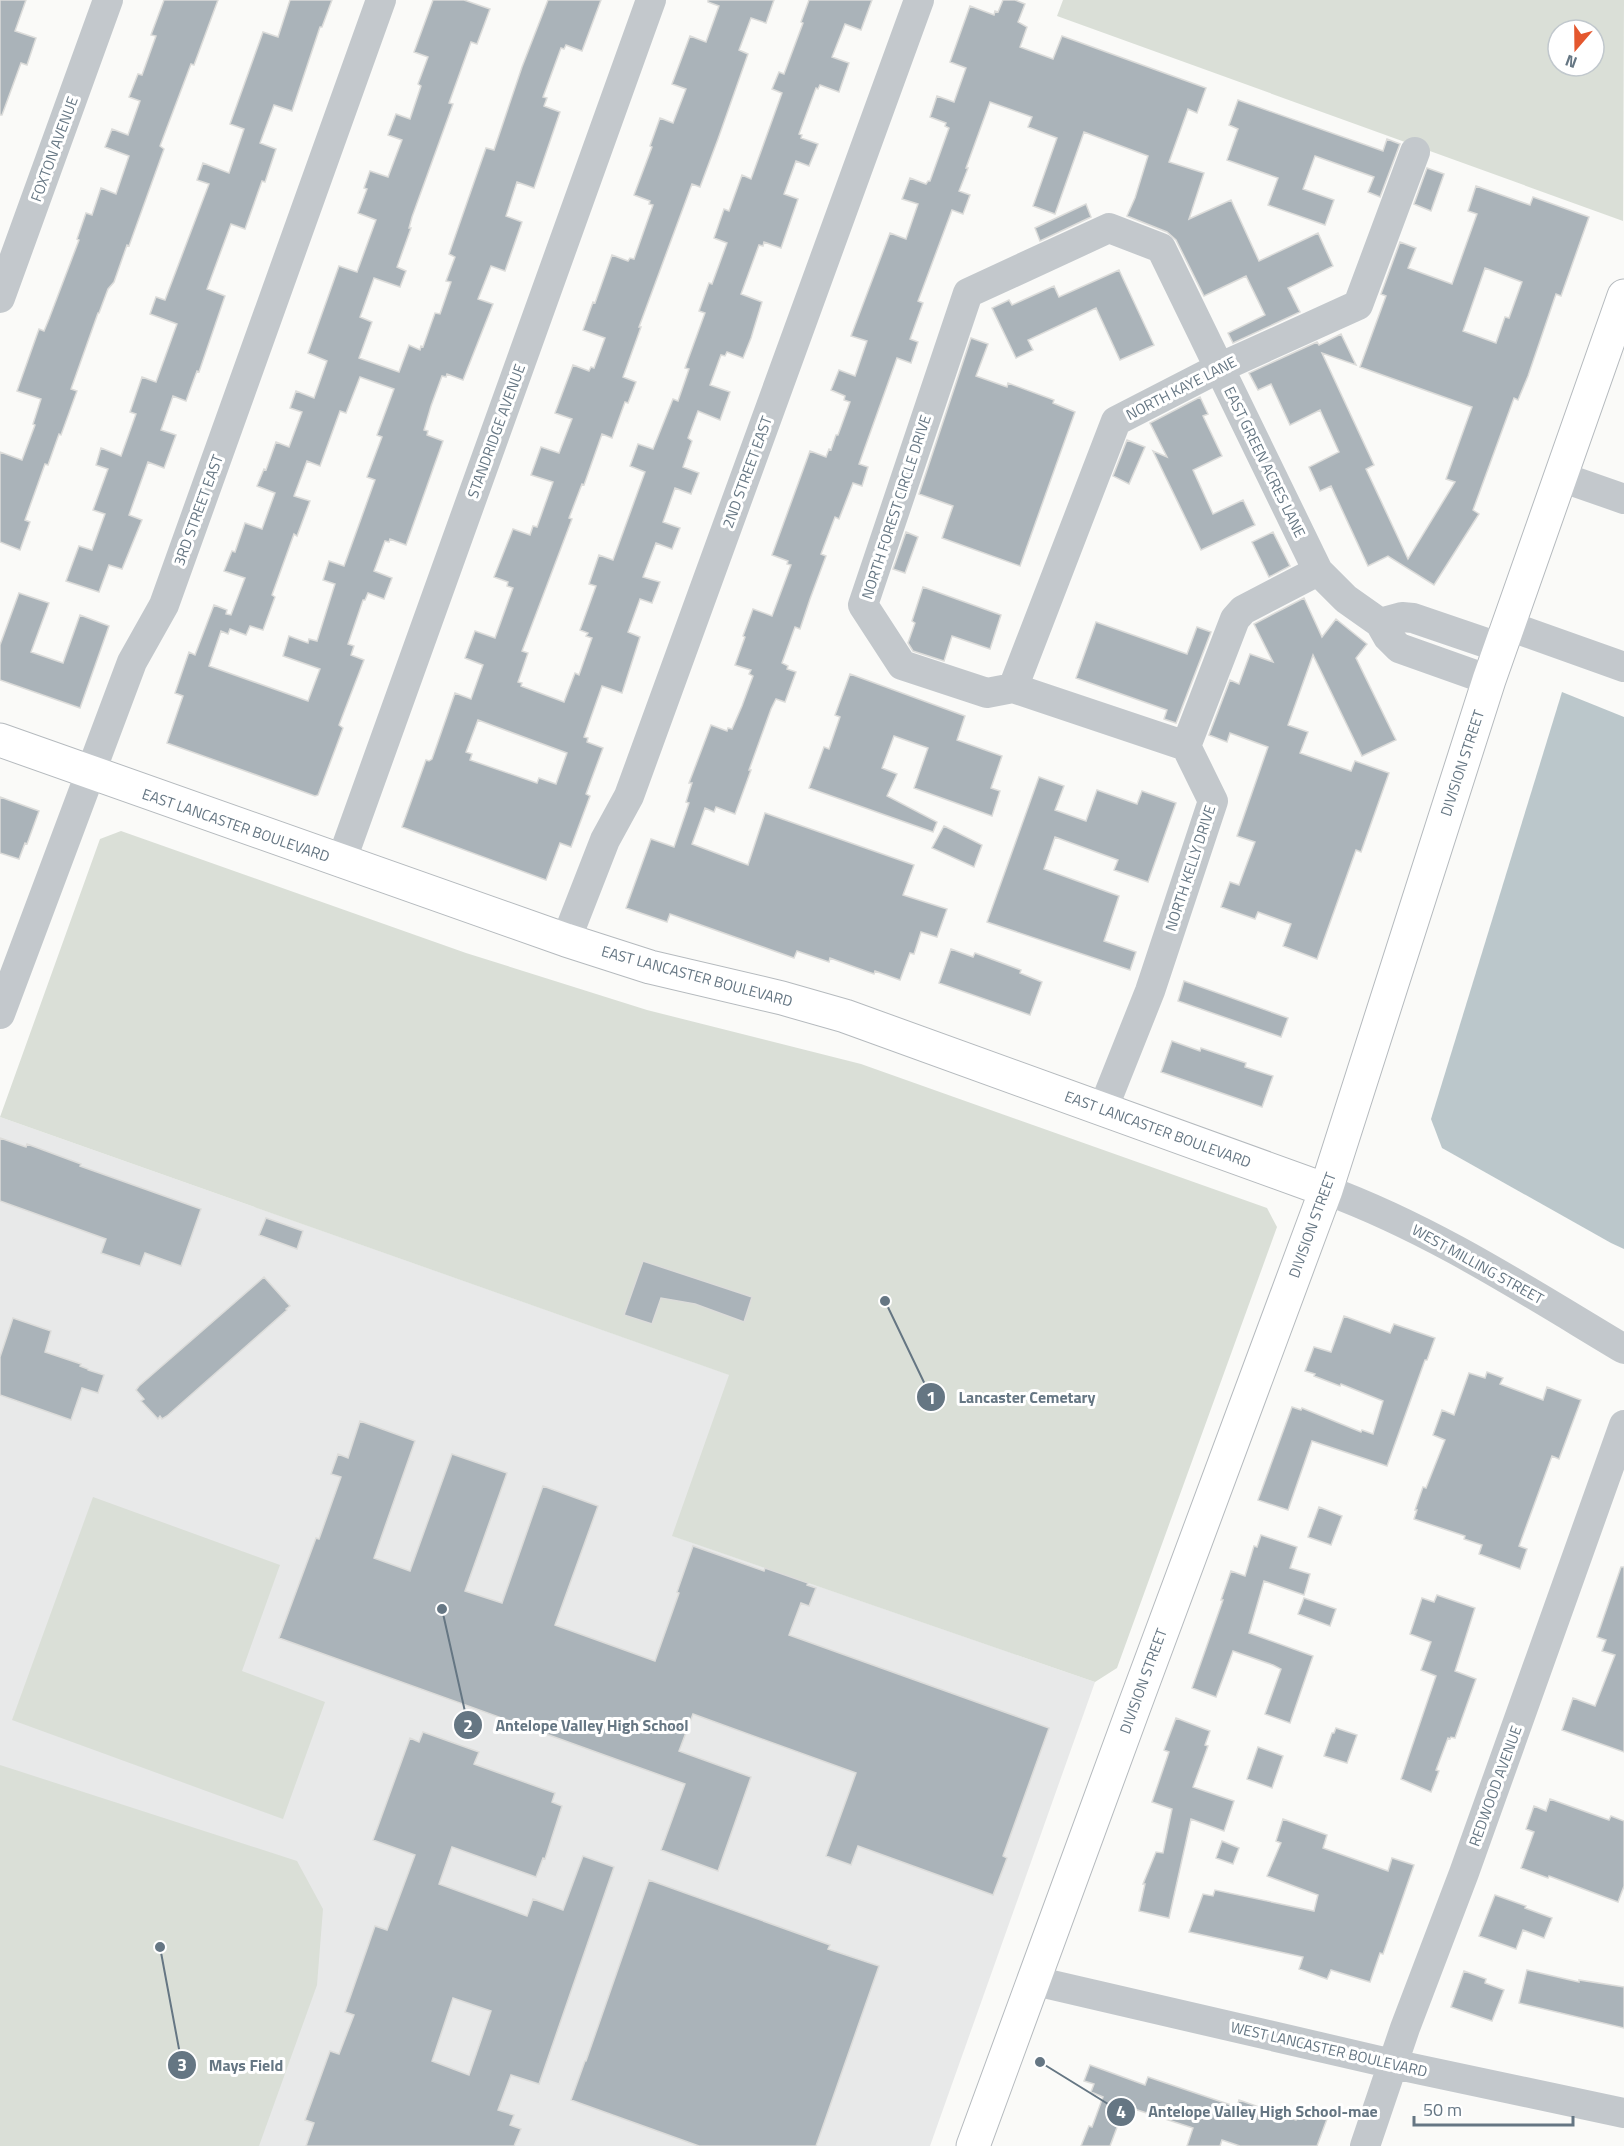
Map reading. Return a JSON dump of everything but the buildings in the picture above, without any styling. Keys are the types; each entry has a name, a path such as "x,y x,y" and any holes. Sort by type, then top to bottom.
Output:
{"main road":[{"name":"DIVISION STREET","path":"974,2146 1138,1694 1326,1190 1489,680 1624,296"},
{"name":"EAST LANCASTER BOULEVARD","path":"0,741 566,940 650,967 782,998 845,1016 1326,1190"}],"street":[{"name":"FOXTON AVENUE","path":"0,298 108,0"},
{"name":"3RD STREET EAST","path":"0,1014 132,662 164,605 381,0"},
{"name":"STANDRIDGE AVENUE","path":"341,862 651,0"},
{"name":"2ND STREET EAST","path":"566,940 605,840 629,796 919,0"},
{"name":"NORTH KAYE LANE","path":"1012,688 1116,421 1220,368 1358,305 1415,152"},
{"name":"NORTH FOREST CIRCLE DRIVE","path":"1161,248 1109,228 968,293 863,605 902,665 987,693 1012,688 1186,746"},
{"name":"EAST GREEN ACRES LANE","path":"1161,248 1318,571 1346,599 1380,623 1388,637 1399,648 1489,680"},
{"path":"1561,477 1624,500"},
{"path":"1186,746 1235,620 1243,610 1318,571"},
{"path":"1380,623 1402,617 1413,618 1505,637 1624,667"},
{"name":"NORTH KELLY DRIVE","path":"1103,1109 1150,991 1214,801 1186,746"},
{"name":"WEST MILLING STREET","path":"1326,1190 1367,1205 1449,1245 1624,1349"},
{"name":"REDWOOD AVENUE","path":"1365,2146 1624,1425"},
{"name":"WEST LANCASTER BOULEVARD","path":"1035,1981 1393,2064 1624,2113"}],"shaded area":[{"path":"1063,0 1624,0 1623,221 1057,16"},
{"path":"1562,692 1624,717 1624,1249 1442,1148 1431,1119"},
{"path":"121,831 466,953 647,1010 861,1064 1267,1208 1277,1227 1117,1668 1095,1682 672,1536 729,1375 0,1117 100,839"},
{"path":"0,1117 730,1375 673,1536 1095,1682 930,2146 0,2146"},
{"path":"93,1497 280,1565 242,1671 325,1702 283,1819 12,1720"},
{"path":"0,1765 297,1861 323,1909 317,1985 259,2146 0,2146"}],"place":[{"name":"Lancaster Cemetary","path":"885,1301"},
{"name":"Antelope Valley High School","path":"442,1609"},
{"name":"Mays Field","path":"160,1947"},
{"name":"Antelope Valley High School-mae","path":"1040,2062"}]}
